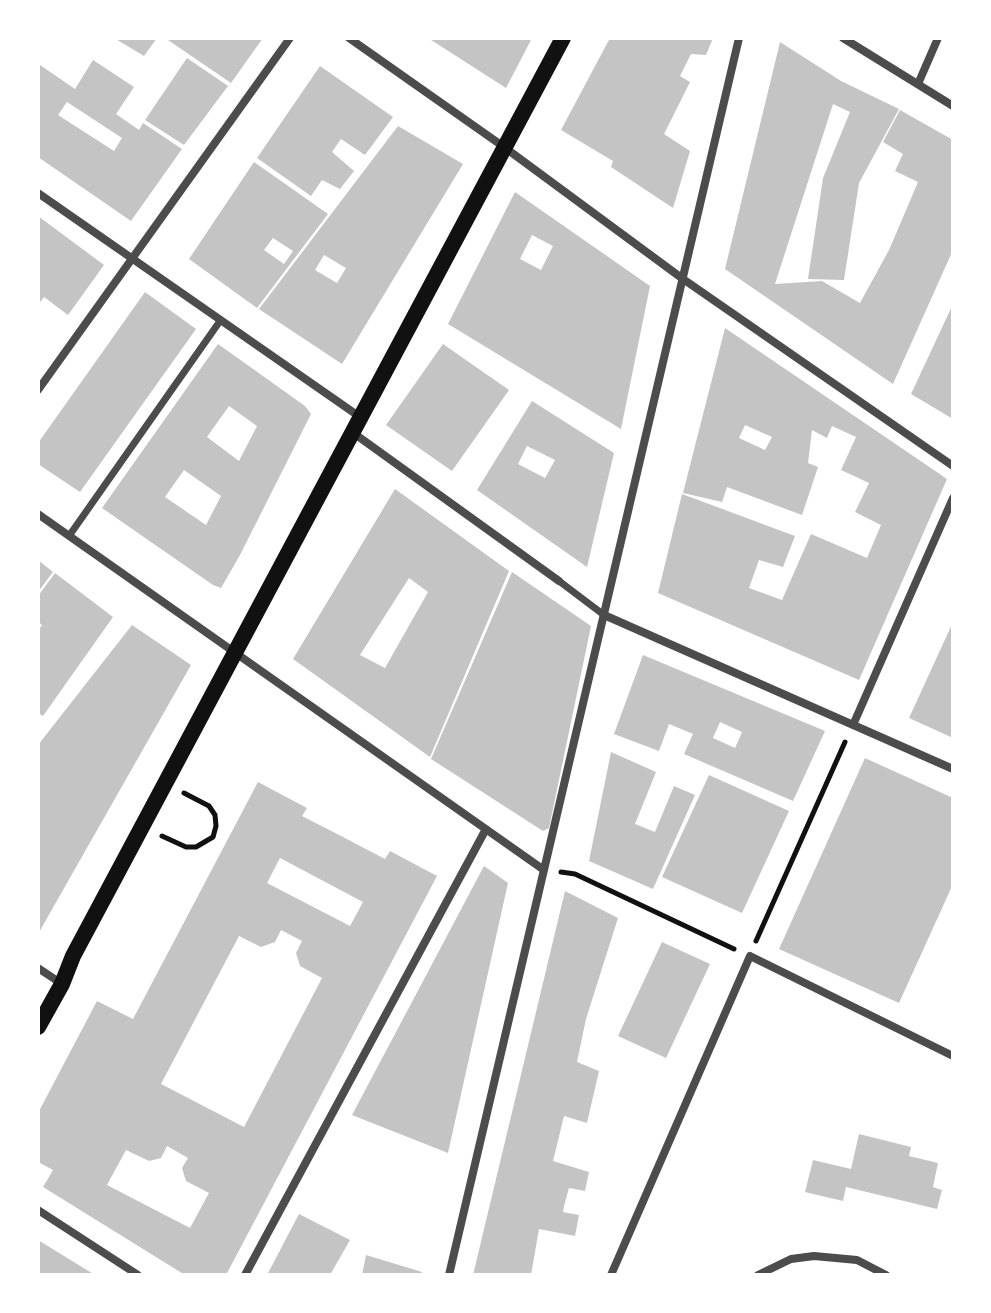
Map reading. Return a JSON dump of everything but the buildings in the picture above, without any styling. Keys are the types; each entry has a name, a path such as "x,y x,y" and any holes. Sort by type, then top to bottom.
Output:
{"main road":[{"path":"41,1015 62,984 73,956 563,38"}],"street":[{"path":"38,390 290,38"},
{"path":"349,38 683,279 953,466"},
{"path":"449,1275 739,38"},
{"path":"843,38 953,106"},
{"path":"918,84 938,38"},
{"path":"38,193 220,321 604,615 953,769"},
{"path":"69,536 220,321"},
{"path":"853,725 953,498"},
{"path":"38,514 544,870"},
{"path":"245,1275 486,829"},
{"path":"611,1275 750,956 953,1056"},
{"path":"38,968 62,984"},
{"path":"38,1210 138,1275"},
{"path":"758,1275 791,1259 814,1256 857,1260 886,1275"}],"path":[{"path":"544,870 575,874 750,956 853,725"},
{"path":"143,826 186,847 196,847 213,837 215,815 209,806 165,784"}]}
